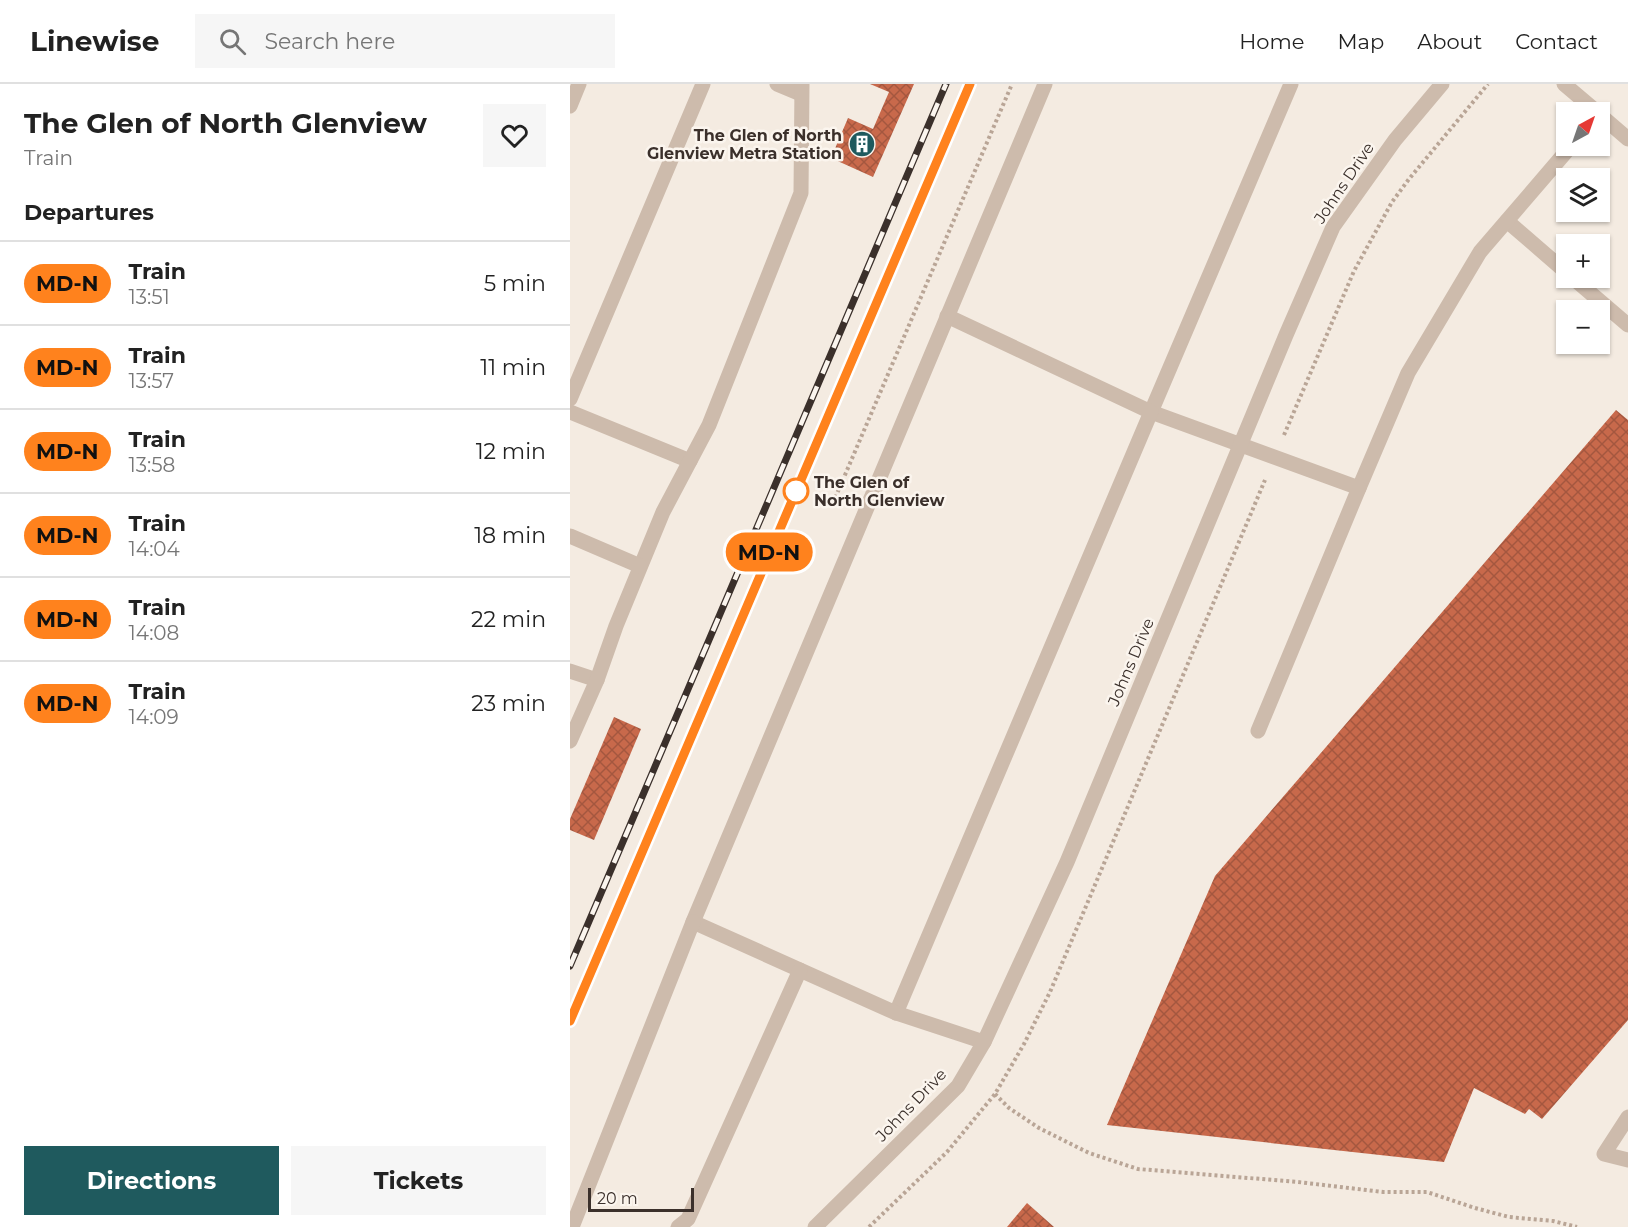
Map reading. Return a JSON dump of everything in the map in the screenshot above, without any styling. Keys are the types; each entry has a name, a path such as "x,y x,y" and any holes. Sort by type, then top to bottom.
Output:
{"street":[{"path":"570,106 579,84"},
{"path":"570,399 703,84"},
{"path":"570,741 597,680 663,512 709,425 801,193 801,89 777,84"},
{"path":"572,1227 693,922 1045,84"},
{"path":"896,1013 1291,84"},
{"name":"Johns Drive","path":"815,1227 958,1086 984,1042 1067,862 1286,335 1334,227 1395,140 1442,84"},
{"path":"1564,84 1585,102"},
{"path":"1610,123 1628,139"},
{"path":"1258,731 1408,373 1480,252 1562,156"},
{"path":"1507,221 1556,263"},
{"path":"1585,288 1628,325"},
{"path":"947,316 1151,412 1359,488"},
{"path":"570,412 690,461"},
{"path":"570,536 640,566"},
{"path":"570,671 597,680"},
{"path":"693,922 896,1013 984,1042"},
{"path":"678,1227 688,1219 800,970"},
{"path":"1628,1117 1604,1154 1628,1160"}],"path":[{"path":"833,503 1012,84"},
{"path":"1479,84 1483,89"},
{"path":"1290,421 1354,271 1392,202 1488,84"},
{"path":"869,1227 947,1152 995,1094 1024,1044 1050,992 1260,493"},
{"path":"995,1094 1010,1108 1039,1128 1089,1153 1138,1169 1298,1182 1383,1192 1427,1192 1509,1217 1553,1221 1577,1227"}],"building":[{"name":"The Glen of North Glenview Metra Station","path":"870,84 914,84 873,177 831,158 848,118 873,129 889,92"},
{"path":"1616,410 1628,420 1628,1020 1542,1119 1529,1109 1525,1114 1474,1088 1444,1162 1107,1125 1215,876"},
{"path":"614,717 641,729 594,840 570,830 570,819"},
{"path":"1027,1203 1054,1227 1007,1227"}],"railway":[{"path":"570,966 946,84"},
{"path":"570,1021 970,84"}],"train":[{"name":"MD-N","path":"570,1021 970,84"}],"place":[{"name":"The Glen of North Glenview Metra Station","path":"862,144"},
{"name":"The Glen of North Glenview","path":"796,491"}]}
